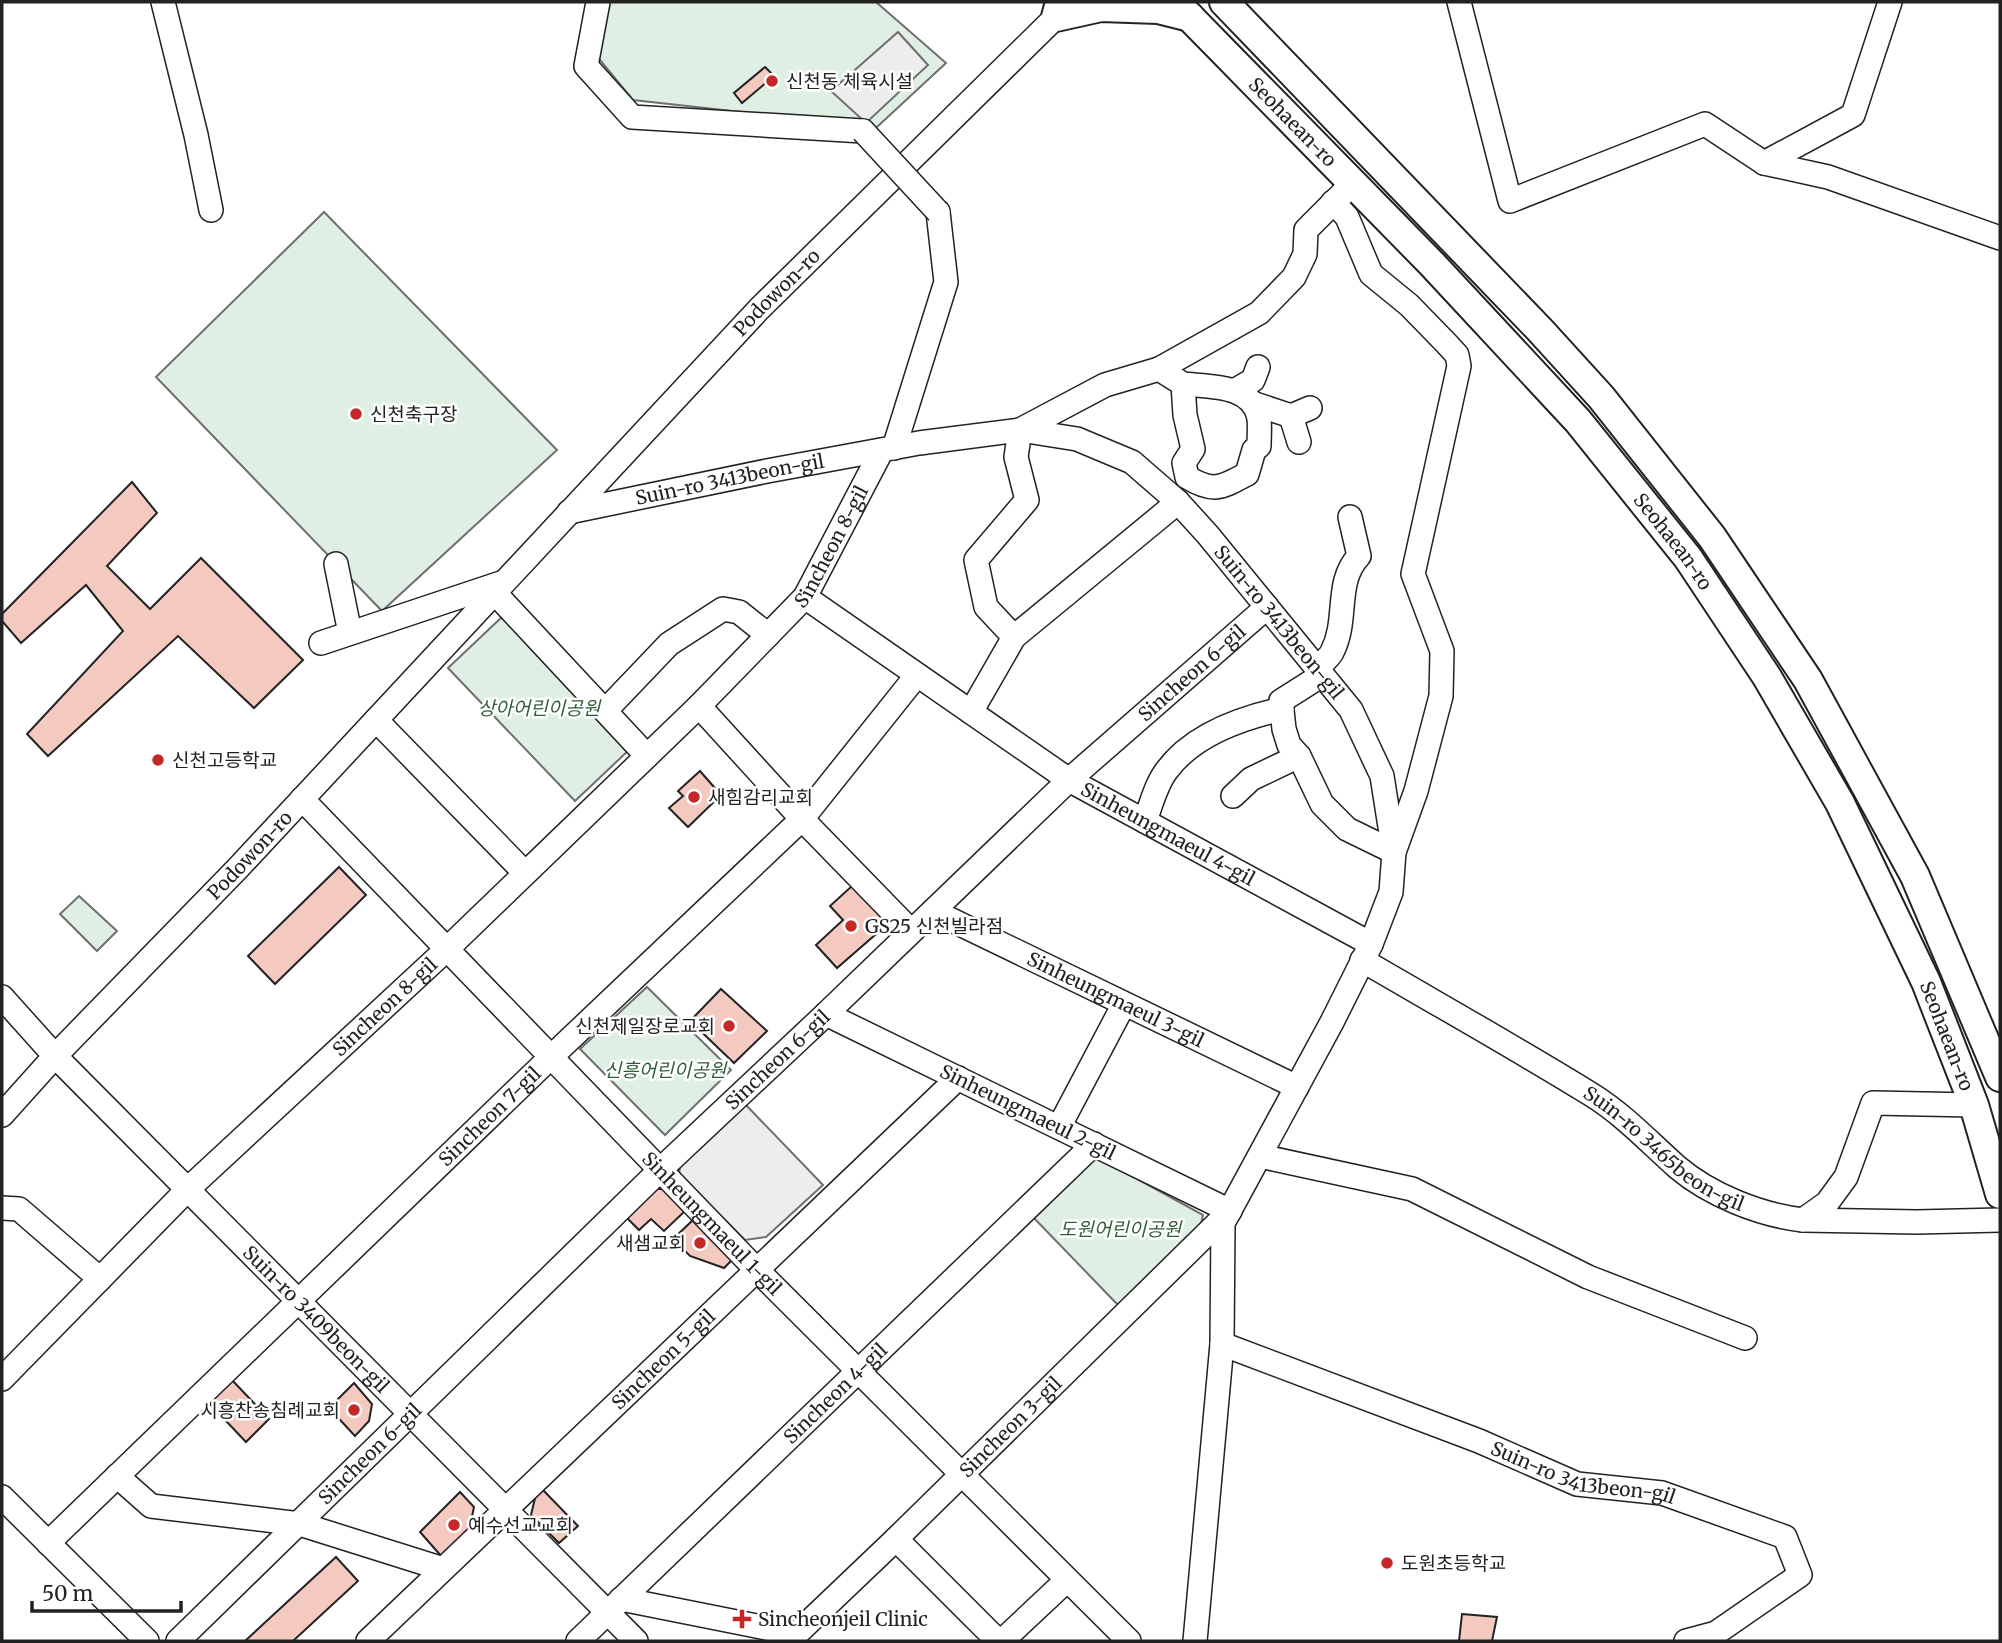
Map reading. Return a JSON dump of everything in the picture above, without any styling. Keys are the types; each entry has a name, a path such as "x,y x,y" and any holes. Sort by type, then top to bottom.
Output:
{"main road":[{"name":"Seohaean-ro","path":"1224,2 1566,359 1653,459 1713,537 1808,680 1916,876 2000,1077"},
{"path":"1062,7 1182,9"},
{"name":"Seohaean-ro","path":"1182,9 1432,264 1578,421 1695,569 1767,677 1840,803 1926,982 1974,1105 2000,1194"}],"street":[{"path":"163,2 196,135 211,209"},
{"name":"Sincheon 8-gil","path":"2,1379 188,1189 647,756 805,597 888,449 946,282 938,212 863,131 632,117 586,66 598,2"},
{"path":"1459,2 1510,201 1705,124 1764,163 1828,177 2000,238"},
{"path":"1764,163 1853,115 1890,2"},
{"name":"Podowon-ro","path":"2,1115 55,1056 302,799 759,309 1062,7"},
{"path":"1014,637 986,607 976,560 1027,500 1016,457 1020,430 1105,385 1159,369 1259,313 1294,277 1305,254 1306,230 1353,183"},
{"path":"1333,202 1347,217 1371,274 1409,305 1457,355 1459,366 1413,574 1442,651 1441,695 1416,791 1394,852 1347,829 1322,804 1299,755 1289,745 1284,729 1281,701 1320,671 1335,644 1343,614 1343,583 1359,556 1350,517"},
{"path":"1236,390 1253,380 1258,367"},
{"path":"1159,369 1183,384 1236,390 1255,404 1301,412 1299,442"},
{"path":"1183,384 1185,415 1193,449 1184,463 1186,477 1205,488 1223,486 1247,474 1254,450 1259,446 1259,419 1255,404"},
{"name":"Suin-ro 3413beon-gil","path":"569,512 888,449 1020,430 1077,439 1132,462 1178,502 1351,710 1382,776 1394,852 1391,892 1367,952 1223,1223 1222,1344 1195,1641"},
{"path":"971,712 1014,637 1178,502"},
{"path":"336,564 350,634"},
{"path":"321,643 499,587 647,756"},
{"name":"Sinheungmaeul 4-gil","path":"805,597 1069,780 1145,821 1367,952"},
{"name":"Sincheon 6-gil","path":"178,1641 660,1170 1069,780 1267,607"},
{"path":"606,710 668,644 723,609 739,612 768,635"},
{"name":"Sincheon 7-gil","path":"48,1543 551,1057 802,819 917,675"},
{"path":"699,706 802,819 911,931"},
{"path":"1145,821 1166,771 1193,744 1225,727 1256,715 1282,709"},
{"path":"376,720 525,873"},
{"path":"1233,796 1251,779 1299,755"},
{"name":"Sinheungmaeul 1-gil","path":"302,799 757,1269 1129,1641"},
{"name":"Sinheungmaeul 3-gil","path":"933,911 1297,1087"},
{"name":"Suin-ro 3465beon-gil","path":"1367,952 1593,1096 1634,1125 1679,1168 1707,1187 1740,1203 1784,1218 1803,1220 1917,1223 2000,1220"},
{"name":"Suin-ro 3409beon-gil","path":"2,997 55,1056 505,1510 614,1606 636,1641"},
{"path":"1059,1127 1124,1004"},
{"name":"Sinheungmaeul 2-gil","path":"826,1014 1230,1211"},
{"name":"Sincheon 5-gil","path":"368,1641 958,1078"},
{"path":"1803,1220 1828,1203 1846,1177 1873,1102 1974,1105"},
{"name":"Sincheon 4-gil","path":"578,1641 1094,1144"},
{"path":"1260,1156 1412,1189 1588,1277 1745,1338"},
{"path":"2,1208 19,1209 100,1279"},
{"name":"Sincheon 3-gil","path":"792,1638 1230,1211"},
{"name":"Suin-ro 3413beon-gil","path":"1222,1344 1479,1441 1577,1484 1662,1493 1785,1537 1800,1575 1716,1633 1686,1641"},
{"path":"117,1476 151,1506 300,1524 443,1569"},
{"path":"2,1497 147,1641"},
{"path":"896,1539 1000,1641 1067,1580"},
{"path":"614,1606 792,1638"}],"green space":[{"name":"신천동 체육시설","path":"603,2 876,2 946,63 877,127 633,100 595,54"},
{"name":"신천축구장","path":"324,212 557,450 382,611 156,377"},
{"name":"상아어린이공원","path":"503,616 630,749 575,801 448,668"},
{"path":"79,896 117,931 97,951 60,914"},
{"name":"신흥어린이공원","path":"647,987 731,1070 665,1135 580,1049"},
{"name":"도원어린이공원","path":"1101,1159 1203,1215 1200,1229 1118,1305 1031,1215 1081,1163"}],"shaded area":[{"path":"898,32 928,65 866,123 831,91"},
{"path":"744,1103 823,1185 766,1237 745,1240 679,1174 681,1161"}],"building":[{"path":"765,67 774,76 742,103 734,93"},
{"path":"132,482 157,513 107,566 150,609 201,558 303,660 254,708 178,636 48,756 27,734 123,631 86,585 21,643 2,621 2,614"},
{"path":"700,771 721,795 688,827 669,808 683,796 678,791"},
{"path":"339,867 366,895 275,984 248,956"},
{"path":"853,885 883,914 883,928 837,968 816,945 843,920 830,906"},
{"path":"721,989 767,1031 734,1063 690,1021"},
{"path":"650,1189 664,1189 685,1211 664,1231 651,1219 639,1230 624,1215"},
{"path":"694,1219 733,1259 724,1268 690,1256 673,1239"},
{"path":"231,1379 269,1419 246,1442 208,1402"},
{"path":"354,1383 372,1404 369,1421 355,1436 329,1408"},
{"path":"541,1488 578,1526 559,1543 531,1515 536,1494"},
{"path":"460,1492 474,1507 469,1531 442,1557 420,1532"},
{"path":"336,1557 358,1581 293,1641 245,1641"},
{"path":"1462,1614 1497,1617 1492,1641 1459,1641"}],"place":[{"name":"신천동 체육시설","path":"772,81"},
{"name":"신천축구장","path":"356,414"},
{"name":"신천고등학교","path":"158,760"},
{"name":"새힘감리교회","path":"694,797"},
{"name":"GS25 신천빌라점","path":"851,926"},
{"name":"신천제일장로교회","path":"729,1026"},
{"name":"새샘교회","path":"700,1243"},
{"name":"시흥찬송침례교회","path":"354,1410"},
{"name":"예수선교교회","path":"454,1525"},
{"name":"도원초등학교","path":"1387,1563"},
{"name":"Sincheonjeil Clinic","path":"742,1619"}]}
